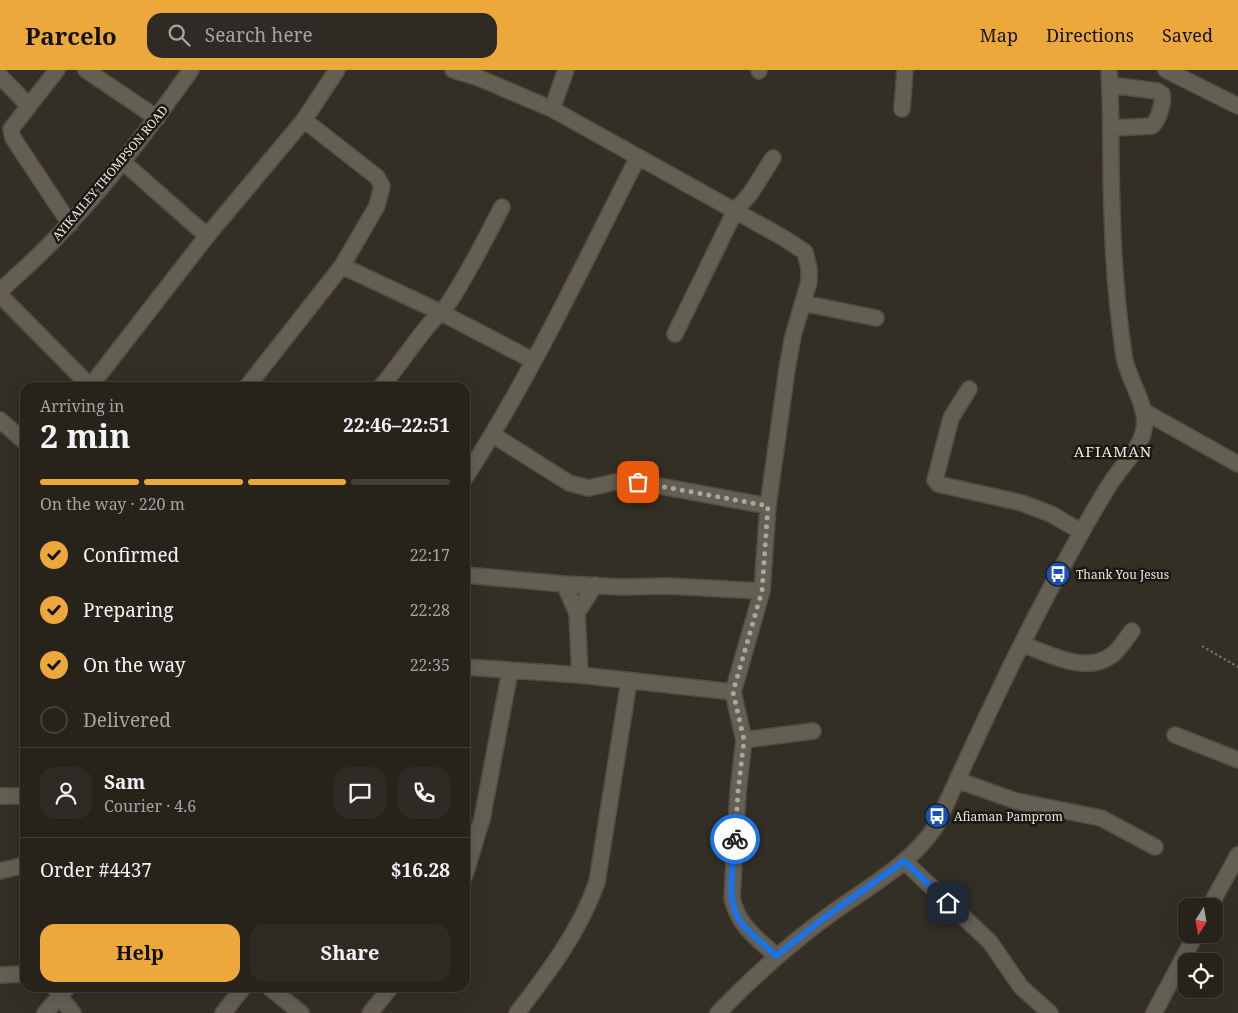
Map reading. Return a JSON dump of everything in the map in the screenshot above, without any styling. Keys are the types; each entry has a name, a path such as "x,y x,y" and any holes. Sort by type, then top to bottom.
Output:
{"street":[{"path":"57,70 11,129 13,138 70,224"},
{"path":"86,70 157,118"},
{"name":"AYIKAILEY THOMPSON ROAD","path":"0,293 70,224 157,118 191,70"},
{"path":"93,382 208,236 304,120 338,70"},
{"path":"453,70 479,78 552,109 782,237 805,252 809,268 809,282 793,336 787,369 768,506 762,591 733,692 744,740 738,792 732,898 736,914 742,924 776,956"},
{"path":"552,109 566,70"},
{"path":"902,109 904,70"},
{"path":"1166,70 1238,106"},
{"path":"0,76 29,106"},
{"path":"718,1013 776,956 824,918 904,861 926,842 936,826 997,693 1082,532 1112,480 1139,445 1145,428 1145,412 1132,384 1124,357 1116,274 1112,210 1112,128 1109,77 1162,94 1163,99 1156,122 1152,126 1112,128"},
{"path":"251,382 342,266 377,206 382,186 372,173 304,120"},
{"path":"470,470 493,435 534,361 638,157"},
{"path":"674,334 735,212 762,177 773,158"},
{"path":"122,161 208,236"},
{"path":"385,382 401,364 431,322 442,313 485,241 502,207"},
{"path":"342,266 442,313 534,361"},
{"path":"0,293 84,382"},
{"path":"803,303 876,318"},
{"path":"969,389 951,418 935,480 938,484 1022,502 1052,514 1082,532"},
{"path":"1145,412 1238,464"},
{"path":"0,420 20,438"},
{"path":"493,435 569,483 589,488 614,482 638,482 768,506"},
{"path":"470,575 595,586 668,586 762,591"},
{"path":"564,584 577,613 580,675"},
{"path":"577,613 595,586"},
{"path":"1022,644 1072,662 1097,662 1112,655 1132,630"},
{"path":"470,667 580,675 733,692"},
{"path":"470,859 482,819 510,671"},
{"path":"517,1013 548,973 591,900 597,882 628,681"},
{"path":"744,740 812,732"},
{"path":"1175,735 1238,760"},
{"path":"957,780 1016,801 1101,818 1155,847"},
{"path":"0,796 20,796"},
{"path":"1214,898 1238,856"},
{"path":"904,861 990,942 1021,987 1050,1013"},
{"path":"0,871 20,866"},
{"path":"1154,1013 1191,943"},
{"path":"0,975 20,974"},
{"path":"45,1013 59,992"},
{"path":"61,992 73,1013"},
{"path":"223,1013 240,992"},
{"path":"275,992 301,1013"},
{"path":"370,1013 387,992"}],"path":[{"path":"1202,646 1238,667"}],"way so far":[{"path":"638,482 768,506 762,591 733,692 744,740 735,839"}],"place":[{"name":"Thank You Jesus","path":"1058,574"},
{"name":"Afiaman Pamprom","path":"937,816"}],"district":[{"name":"AFIAMAN","path":"1113,451"}],"route":[{"path":"735,839 732,898 736,914 742,924 776,956 824,918 904,861 948,903"}]}
